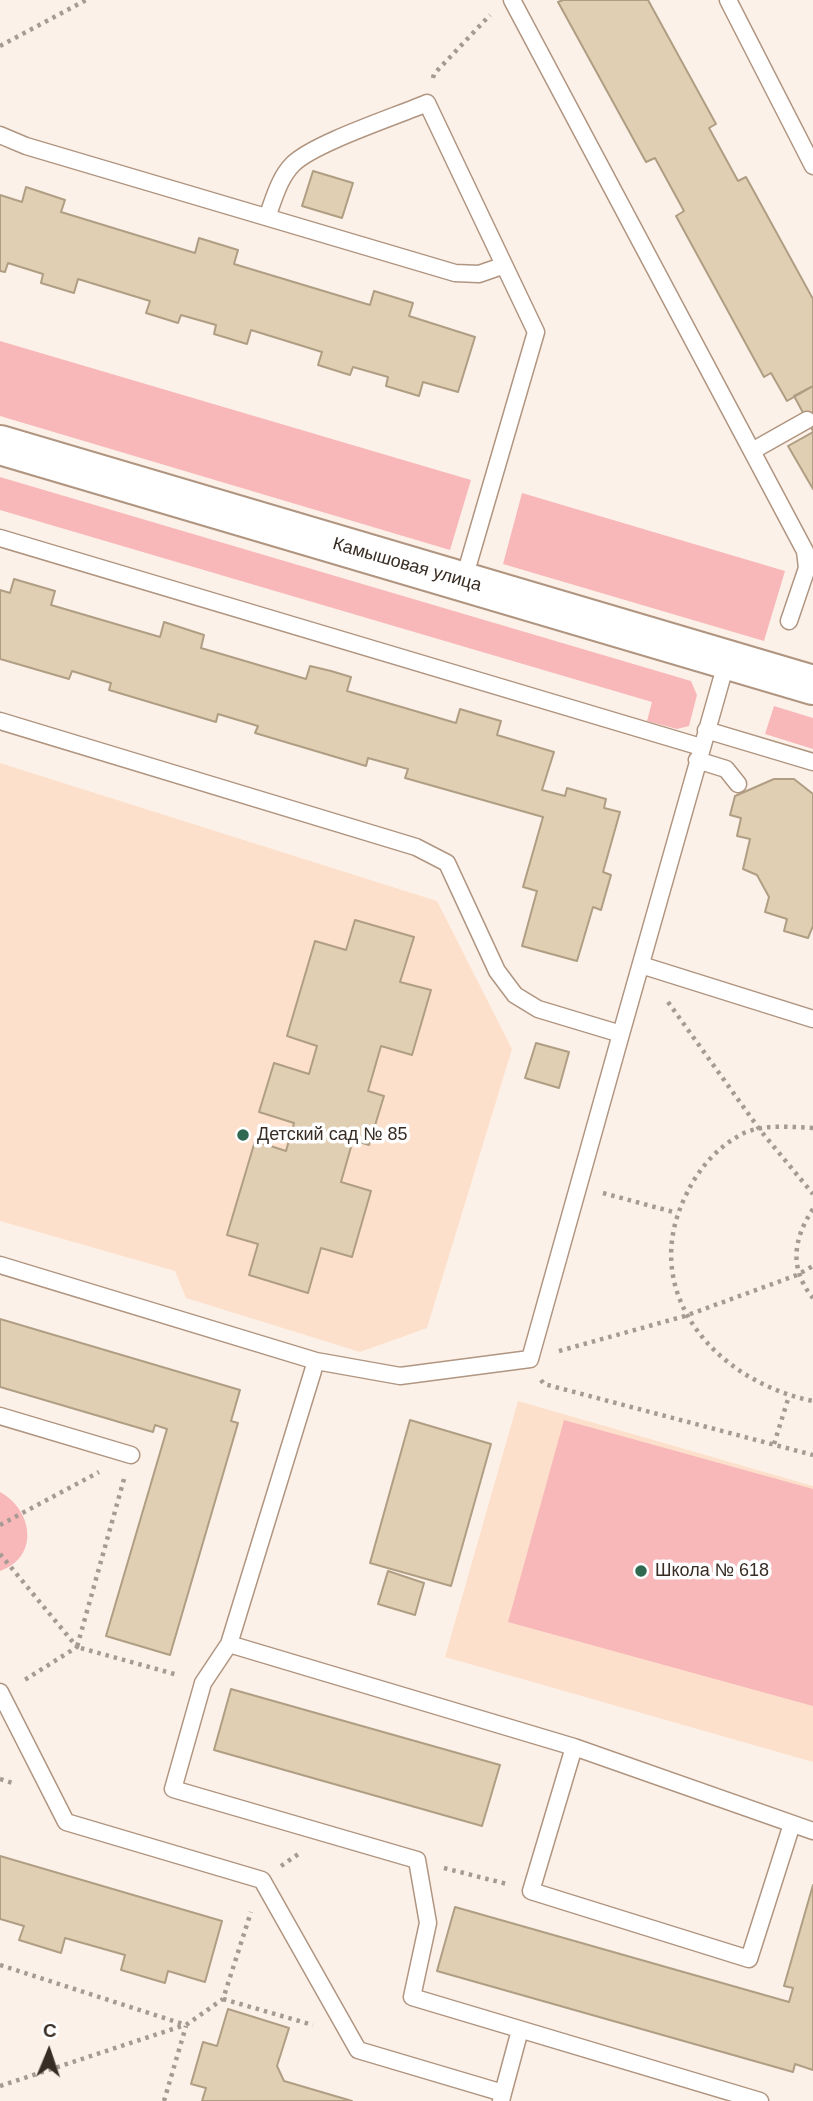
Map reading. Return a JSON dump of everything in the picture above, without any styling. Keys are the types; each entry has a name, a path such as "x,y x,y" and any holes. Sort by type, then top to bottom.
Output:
{"street":[{"name":"Камышовая улица","path":"0,445 813,685"}],"lane":[{"path":"728,0 813,167"},
{"path":"512,1 805,551 807,568 789,621"},
{"path":"267,217 279,184 294,163 316,150 428,103 502,266 536,332 463,582"},
{"path":"0,135 26,146 455,273 479,274 502,266"},
{"path":"752,451 807,420"},
{"path":"0,538 699,754 726,769 738,784"},
{"path":"0,1265 316,1361 400,1376 530,1359 727,660"},
{"path":"0,721 416,847 446,863 497,971 515,995 538,1009 621,1034"},
{"path":"706,730 813,762"},
{"path":"641,965 813,1019"},
{"path":"316,1361 229,1644 203,1683 173,1789 416,1860 428,1923 412,1997 760,2101"},
{"path":"0,1416 131,1455"},
{"path":"229,1644 574,1747 813,1831"},
{"path":"1,1693 66,1822 262,1880 358,2050 502,2097 520,2030"},
{"path":"574,1747 531,1891 749,1959 792,1824"}],"path":[{"path":"0,46 86,0"},
{"path":"428,103 434,74 496,9 512,1"},
{"path":"641,965 760,1130 813,1194"},
{"path":"813,1128 783,1126 746,1133 716,1151 692,1183 677,1213 669,1253 673,1282 685,1316 730,1365 766,1387 813,1401"},
{"path":"579,1186 677,1213"},
{"path":"813,1209 801,1227 795,1248 797,1275 813,1298"},
{"path":"813,1266 797,1275 685,1316 530,1359 544,1384 813,1455"},
{"path":"774,1444 789,1396"},
{"path":"0,1525 131,1455"},
{"path":"1,1693 77,1647 131,1455"},
{"path":"0,1554 77,1647 203,1683"},
{"path":"0,2086 186,2025 223,1999 262,1880 329,1833"},
{"path":"416,1860 531,1891"},
{"path":"0,1965 186,2025"},
{"path":"223,1999 350,2036"},
{"path":"164,2101 186,2025"}],"shaded area":[{"path":"0,341 471,480 450,550 0,416"},
{"path":"0,477 691,681 697,695 689,726 677,729 647,721 652,702 0,510"},
{"path":"522,493 785,571 764,641 503,564"},
{"path":"774,706 813,718 813,749 765,734"},
{"name":"Детский сад № 85","path":"0,763 437,901 512,1049 427,1328 360,1352 186,1298 175,1271 0,1221"},
{"name":"Школа № 618","path":"518,1401 813,1486 813,1762 445,1657"},
{"name":"Школа № 618","path":"564,1420 813,1489 813,1706 508,1622"},
{"path":"0,1492 20,1510 27,1533 22,1555 0,1571"}],"building":[{"path":"648,0 716,124 709,128 738,181 746,177 813,299 813,386 787,401 771,373 764,377 676,216 684,211 655,158 646,162 558,2"},
{"path":"313,171 353,183 342,218 302,206"},
{"path":"26,187 65,200 61,212 195,253 199,238 238,250 234,264 370,305 374,291 413,303 409,316 475,337 458,392 423,382 419,396 386,386 388,377 353,367 350,375 318,365 322,352 251,330 247,344 214,334 216,325 181,315 178,323 146,313 150,301 78,279 74,293 41,283 43,274 8,263 5,272 0,271 0,195 22,202"},
{"path":"813,386 813,431 794,396"},
{"path":"813,432 813,489 788,446"},
{"path":"14,579 55,591 51,605 160,637 164,622 204,635 201,648 306,679 310,666 331,671 351,677 347,691 456,723 460,709 501,721 497,735 554,752 542,790 565,796 567,788 606,799 604,808 620,812 603,872 611,875 601,910 593,907 577,961 522,946 537,891 523,887 543,817 405,778 408,769 368,758 366,766 255,733 258,726 218,714 216,722 109,690 111,683 72,671 69,679 0,659 0,590 10,593"},
{"path":"774,779 794,779 813,794 813,926 808,938 784,931 787,919 765,912 769,897 757,875 743,869 750,839 737,836 741,818 730,815 735,796"},
{"path":"355,920 414,937 400,982 431,990 412,1055 381,1046 368,1091 384,1096 369,1145 353,1140 341,1182 371,1191 352,1257 321,1248 308,1293 249,1275 258,1244 227,1235 255,1141 286,1151 294,1123 259,1112 274,1063 309,1074 317,1046 287,1036 315,941 346,950"},
{"path":"536,1043 569,1052 559,1088 525,1078"},
{"path":"0,1319 240,1390 231,1421 238,1423 170,1655 106,1636 167,1429 155,1425 153,1432 0,1387"},
{"path":"410,1420 491,1444 451,1586 370,1563"},
{"path":"388,1571 424,1583 415,1615 378,1604"},
{"path":"231,1689 500,1765 482,1826 214,1750"},
{"path":"0,1856 222,1921 205,1982 168,1971 165,1983 121,1970 125,1955 65,1938 61,1953 19,1940 24,1926 0,1919"},
{"path":"813,1885 813,2070 795,2064 793,2072 437,1971 455,1907 789,2002 793,1988 784,1986"},
{"path":"228,2009 289,2028 277,2066 284,2081 352,2101 202,2101 206,2088 191,2084 203,2042 217,2046"}],"place":[{"name":"Детский сад № 85","path":"243,1135"},
{"name":"Школа № 618","path":"641,1571"}]}
